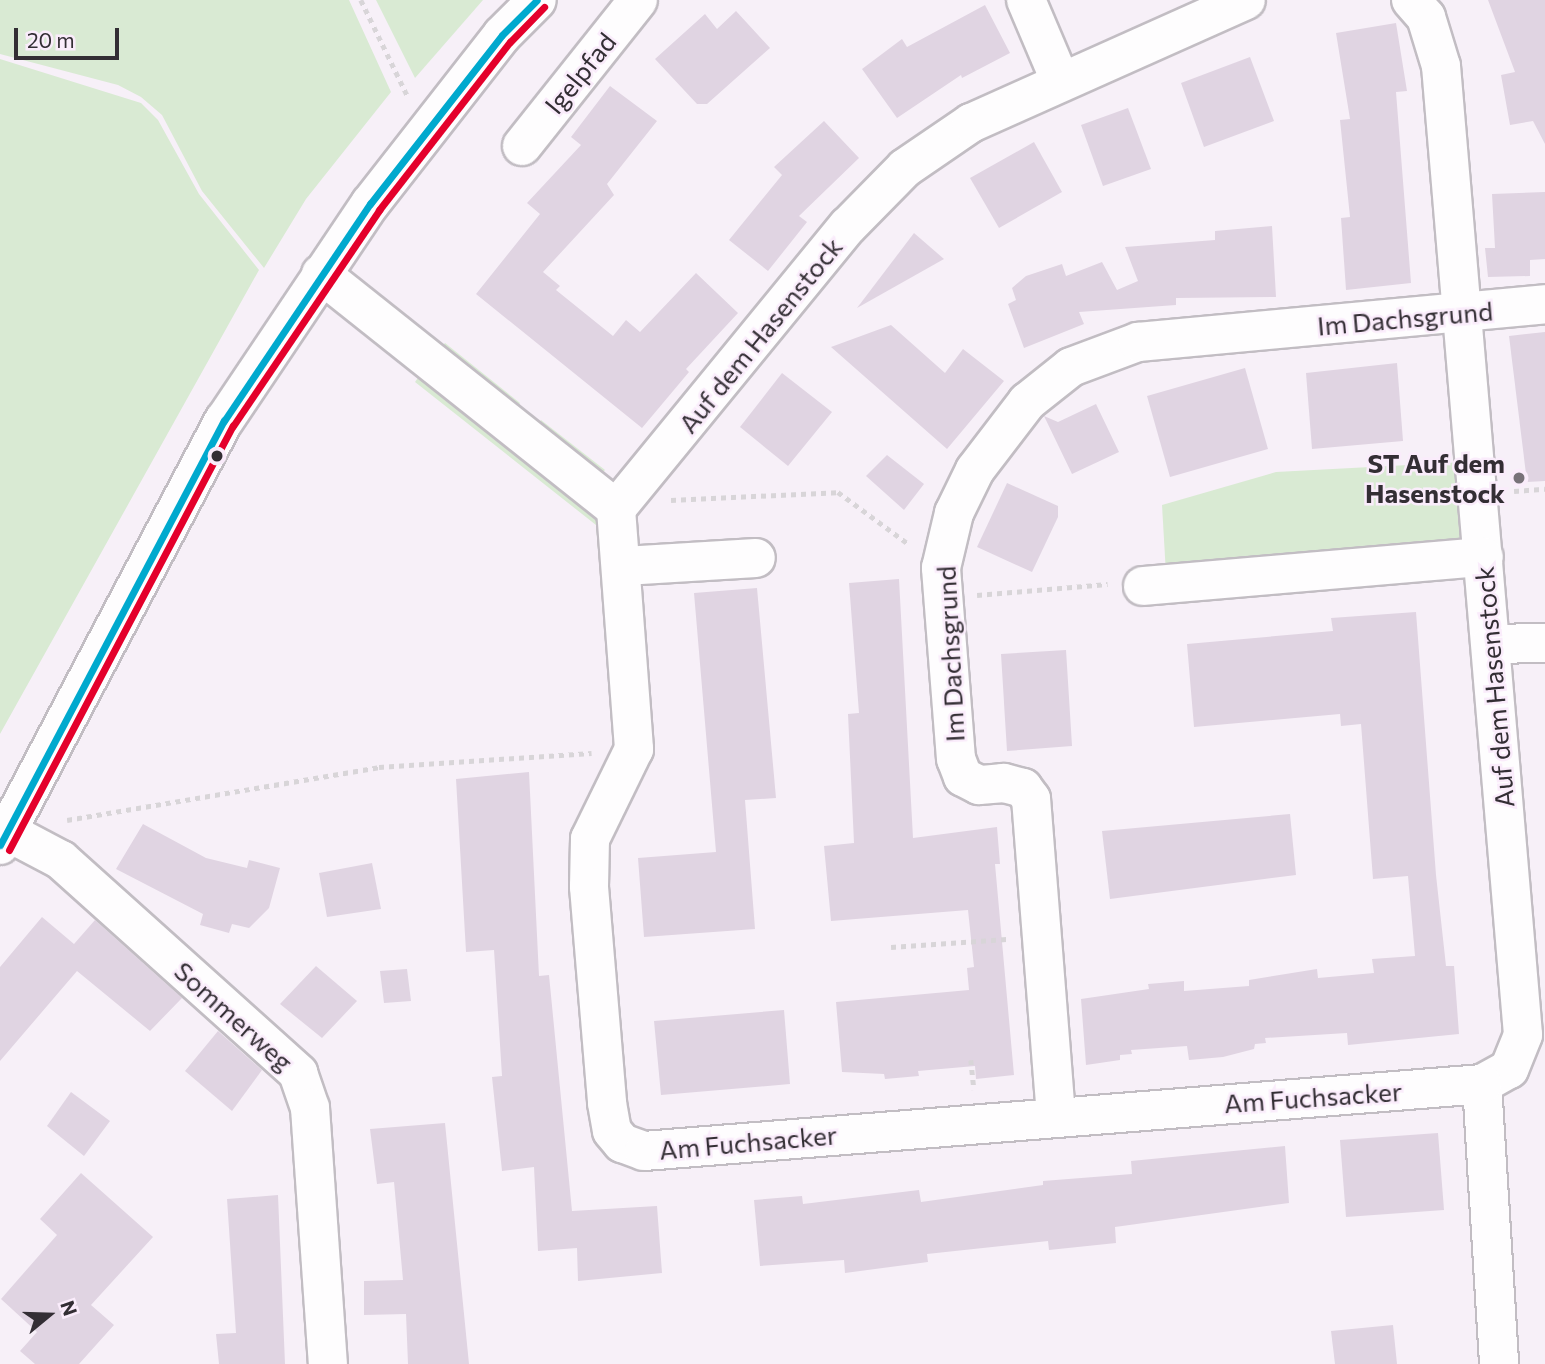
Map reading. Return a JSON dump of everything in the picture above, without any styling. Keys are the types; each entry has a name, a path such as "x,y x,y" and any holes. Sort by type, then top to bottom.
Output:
{"street":[{"path":"3,838 224,421 321,274 426,128 537,0"},
{"name":"Igelpfad","path":"522,146 638,0"},
{"path":"1026,0 1060,80"},
{"name":"Auf dem Hasenstock","path":"627,497 848,226 905,168 971,123 1060,80 1246,0"},
{"name":"Auf dem Hasenstock","path":"1411,0 1426,17 1441,66 1490,644 1534,1035 1509,1069 1482,1084"},
{"path":"321,274 627,497"},
{"name":"Im Dachsgrund","path":"1056,1116 1031,799 1023,788 1004,783 979,785 963,777 956,759 941,583 954,513 975,470 1027,402 1070,367 1138,342 1462,314 1545,304"},
{"name":"Am Fuchsacker","path":"627,497 624,566 634,749 590,839 589,887 607,1103 612,1131 622,1143 643,1151 1482,1084"},
{"path":"1143,586 1484,556"},
{"path":"624,566 756,558"},
{"path":"1490,644 1545,643"},
{"name":"Sommerweg","path":"3,838 61,860 298,1073 310,1108 328,1364"},
{"path":"1482,1084 1499,1364"}],"path":[{"path":"361,0 426,128"},
{"path":"627,497 678,503 838,492 941,583 1131,582 1143,586"},
{"path":"59,821 379,768 634,749"},
{"path":"891,947 1042,936"},
{"path":"971,1060 974,1097"}],"green space":[{"path":"0,0 349,0 391,92 306,199 264,268 202,191 162,115 141,97 118,85 0,54"},
{"path":"376,0 483,0 415,78"},
{"path":"0,59 141,103 158,120 199,194 259,270 0,734"},
{"path":"445,343 520,403 515,410 439,350"},
{"path":"420,375 600,515 617,739 614,741 596,525 415,382"},
{"path":"541,420 605,470 601,474 536,427"},
{"path":"1465,462 1475,547 1166,574 1162,505 1276,472"}],"building":[{"path":"1488,0 1545,0 1545,144 1533,121 1510,125 1501,75 1515,72"},
{"path":"985,5 1010,53 962,78 961,75 897,118 862,69 902,39 907,47"},
{"path":"736,11 770,48 707,104 697,104 655,59 705,14 717,29"},
{"path":"1396,23 1407,91 1396,92 1411,283 1346,290 1341,218 1350,217 1340,120 1350,119 1336,33"},
{"path":"1250,57 1274,121 1204,147 1181,83"},
{"path":"610,86 657,121 607,184 614,195 543,272 560,286 556,290 613,336 626,320 640,332 696,273 738,313 686,369 689,372 642,428 476,294 540,214 527,203 581,145 571,137"},
{"path":"1128,108 1151,169 1103,186 1081,125"},
{"path":"824,121 859,158 799,216 807,222 768,271 729,240 782,175 774,167"},
{"path":"1034,142 1062,192 999,228 970,178"},
{"path":"1545,192 1545,259 1530,260 1530,276 1488,277 1485,248 1495,248 1492,194"},
{"path":"1272,226 1276,297 1176,298 1176,305 1079,312 1084,324 1024,348 1008,304 1016,300 1012,288 1026,276 1062,264 1066,276 1102,262 1117,290 1138,281 1125,247 1215,240 1215,231"},
{"path":"914,233 944,259 857,308"},
{"path":"891,325 945,373 963,349 1004,381 947,449 831,347"},
{"path":"1545,332 1545,481 1527,482 1509,336"},
{"path":"1397,363 1403,441 1312,449 1306,373"},
{"path":"1245,368 1268,449 1170,477 1147,396"},
{"path":"782,373 832,412 788,466 740,427"},
{"path":"1096,404 1119,452 1072,474 1044,416 1058,422"},
{"path":"887,455 924,484 904,510 866,476"},
{"path":"1007,483 1058,506 1058,517 1032,572 977,547"},
{"path":"899,579 913,838 997,827 1000,864 995,864 1014,1075 976,1079 975,1066 918,1071 919,1076 885,1079 884,1074 842,1072 836,1002 969,990 967,968 974,967 968,910 831,921 824,846 854,843 848,714 859,713 849,583"},
{"path":"757,588 776,798 745,800 755,929 644,937 638,858 716,852 694,593"},
{"path":"1416,612 1436,875 1446,966 1454,966 1459,1034 1348,1045 1347,1033 1265,1038 1266,1043 1255,1044 1254,1049 1223,1057 1189,1060 1187,1046 1131,1050 1132,1054 1120,1055 1120,1060 1086,1065 1081,999 1149,989 1148,984 1184,981 1184,991 1249,986 1249,980 1317,969 1318,978 1374,973 1372,959 1415,956 1408,876 1373,879 1361,724 1341,726 1340,714 1194,727 1187,644 1333,631 1331,618"},
{"path":"1066,650 1072,746 1007,751 1001,654"},
{"path":"529,772 539,976 549,975 572,1211 657,1206 662,1273 578,1281 577,1248 538,1251 534,1167 502,1171 492,1077 502,1076 494,950 466,952 456,779"},
{"path":"1290,814 1296,875 1110,899 1102,831"},
{"path":"143,824 206,858 247,868 249,860 280,868 269,908 249,928 232,924 229,933 200,925 203,914 116,869"},
{"path":"372,863 381,909 327,917 319,873"},
{"path":"42,917 74,944 95,920 182,998 150,1031 77,971 0,1061 0,967"},
{"path":"316,966 357,1001 322,1038 280,1004"},
{"path":"407,969 411,1001 384,1003 380,971"},
{"path":"784,1010 790,1084 661,1095 654,1021"},
{"path":"218,1031 262,1070 232,1111 185,1071"},
{"path":"71,1092 110,1121 84,1156 47,1126"},
{"path":"445,1123 469,1364 408,1364 406,1314 364,1315 364,1281 403,1280 394,1182 377,1184 370,1129"},
{"path":"1438,1133 1444,1210 1346,1217 1340,1140"},
{"path":"1285,1146 1289,1203 1115,1227 1116,1243 1049,1250 1048,1241 927,1254 928,1262 845,1273 844,1260 760,1266 754,1200 802,1196 803,1204 919,1190 921,1202 1043,1185 1043,1181 1132,1174 1131,1161"},
{"path":"81,1173 153,1237 91,1305 114,1325 79,1364 35,1364 20,1351 37,1332 1,1299 57,1235 40,1219"},
{"path":"278,1195 285,1364 219,1364 216,1334 236,1333 227,1199"},
{"path":"1393,1325 1397,1364 1335,1364 1331,1331"}],"transit line":[{"path":"0,845 224,421 370,204 502,35 537,0"},
{"path":"9,850 233,426 379,210 510,42 544,7"}],"place":[{"name":"ST Auf dem Hasenstock","path":"1519,478"}]}
